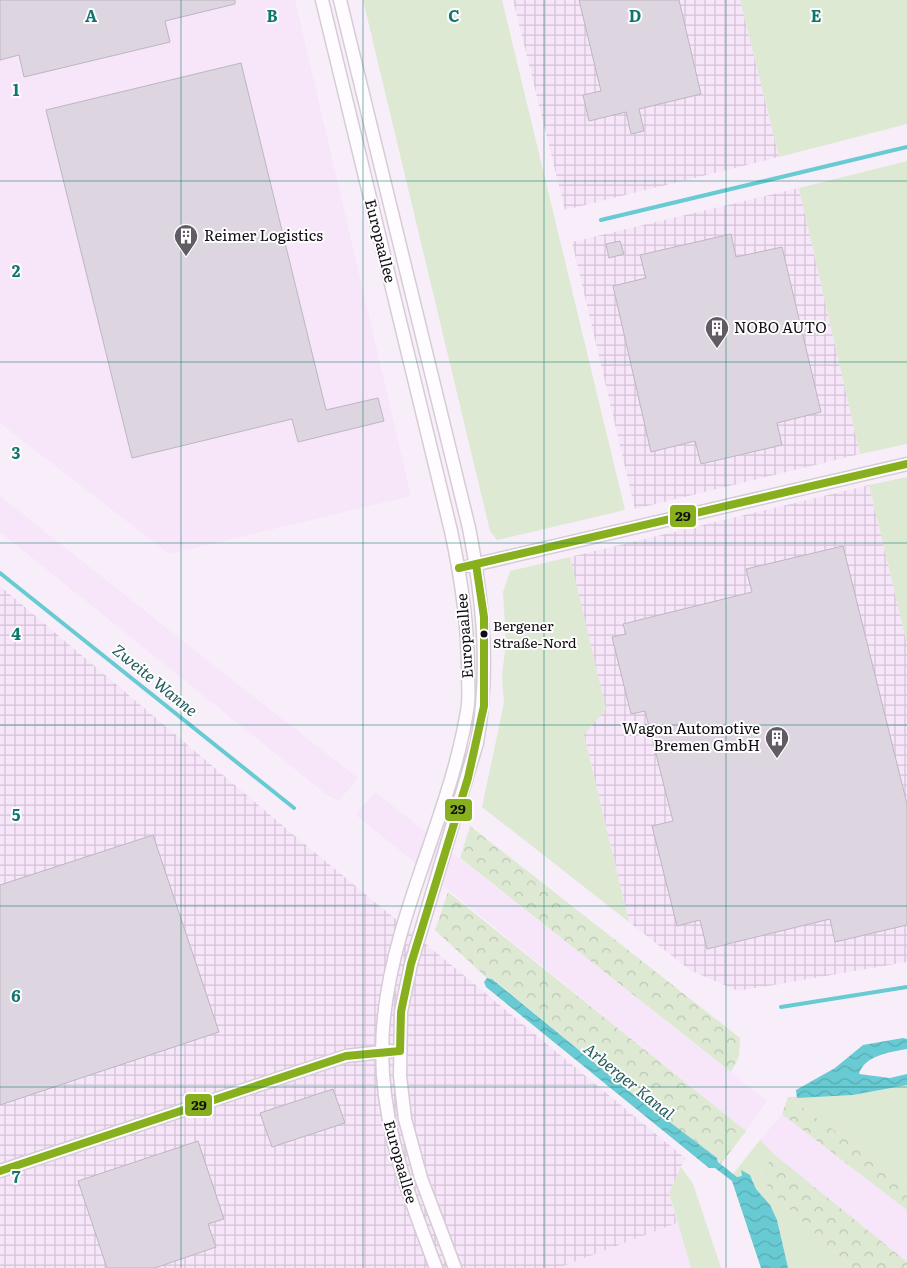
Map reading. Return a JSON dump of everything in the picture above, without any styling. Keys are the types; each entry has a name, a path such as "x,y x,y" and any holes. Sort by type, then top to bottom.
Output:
{"street":[{"name":"Europaallee","path":"322,0 459,568 468,641 468,702 454,771 392,967 384,1018 383,1078 395,1153 436,1268"},
{"name":"Europaallee","path":"340,0 454,464 476,564 484,617 484,706 468,778 411,964 401,1012 400,1076 405,1119 412,1149 455,1268"},
{"path":"459,568 907,464"},
{"path":"0,1171 346,1056 383,1051 400,1051"}],"shaded area":[{"path":"0,0 295,0 411,496 169,554 0,423"},
{"path":"513,0 740,0 779,157 565,210"},
{"path":"799,188 860,454 635,509 572,242"},
{"name":"Wagon Automotive Bremen GmbH","path":"869,485 907,644 907,962 738,991 690,970 629,922 584,735 570,557"},
{"path":"0,496 358,778 339,801 327,795 0,532"},
{"path":"0,586 301,841 685,1158 669,1193 677,1223 558,1268 0,1268"},
{"path":"375,792 767,1101 746,1131 356,815"},
{"path":"782,1114 907,1210 907,1262 775,1155 760,1140"},
{"path":"677,1223 691,1268 558,1268"}],"green space":[{"path":"363,0 502,0 625,510 497,540 490,531"},
{"path":"740,0 907,0 907,124 779,157"},
{"path":"907,161 907,444 860,454 799,188"},
{"path":"907,477 907,644 869,485"},
{"path":"570,557 606,709 584,735 629,922 482,807 504,703 502,676 506,643 503,592 510,571"},
{"path":"470,826 740,1038 739,1056 731,1072 460,858"},
{"path":"448,892 746,1131 721,1164 717,1158 629,1091 493,979 487,978 435,930"},
{"path":"907,1085 907,1183 788,1097 853,1095"},
{"path":"788,1097 907,1183 907,1210 782,1114"},
{"path":"760,1140 775,1155 760,1172 771,1192 852,1268 788,1268 770,1205 756,1189 752,1178 741,1170 742,1176 737,1177 733,1174"},
{"path":"775,1155 907,1262 907,1268 852,1268 771,1192 760,1172"},
{"path":"681,1167 693,1184 721,1268 691,1268 669,1193"}],"water":[{"path":"487,978 492,979 629,1091 717,1158 718,1162 737,1177 742,1176 741,1170 750,1175 756,1189 770,1205 777,1220 788,1268 761,1268 732,1181 715,1168 709,1168 486,987 484,982"},
{"path":"903,1038 907,1039 907,1049 885,1053 872,1059 866,1063 859,1074 890,1078 907,1074 907,1085 853,1095 797,1098 796,1090 835,1068 863,1045"}],"building":[{"path":"0,0 235,0 235,4 165,21 170,42 24,77 19,55 0,60"},
{"path":"579,0 679,0 701,94 639,109 644,131 631,134 626,112 589,121 583,95 601,91"},
{"name":"Reimer Logistics","path":"241,63 326,410 378,398 384,421 298,442 292,419 132,458 46,110"},
{"name":"NOBO AUTO","path":"731,234 736,257 782,247 821,412 777,423 782,445 701,464 695,441 651,452 613,286 646,278 640,255"},
{"path":"620,241 624,254 609,258 606,244"},
{"name":"Wagon Automotive Bremen GmbH","path":"843,546 907,804 907,925 835,942 830,919 707,949 700,920 677,926 652,826 673,821 645,711 631,714 612,637 626,634 623,624 752,592 746,569"},
{"path":"153,835 219,1032 0,1105 0,885"},
{"path":"333,1089 345,1123 272,1147 260,1113"},
{"path":"198,1141 224,1219 208,1224 216,1247 155,1268 107,1268 78,1181"}],"waterway":[{"path":"601,220 907,147"},
{"name":"Zweite Wanne","path":"0,573 294,808"},
{"path":"781,1007 907,987"}],"transit line":[{"name":"29","path":"459,568 907,464"},
{"name":"29","path":"400,1051 401,1012 411,964 468,778 484,706 484,617 476,564"},
{"name":"29","path":"0,1171 346,1056 400,1051"}],"place":[{"name":"Reimer Logistics","path":"186,257"},
{"name":"NOBO AUTO","path":"717,349"},
{"name":"Bergener Straße-Nord","path":"484,634"},
{"name":"Wagon Automotive Bremen GmbH","path":"777,759"}],"water label":[{"name":"Arberger Kanal","path":"629,1081"}]}
